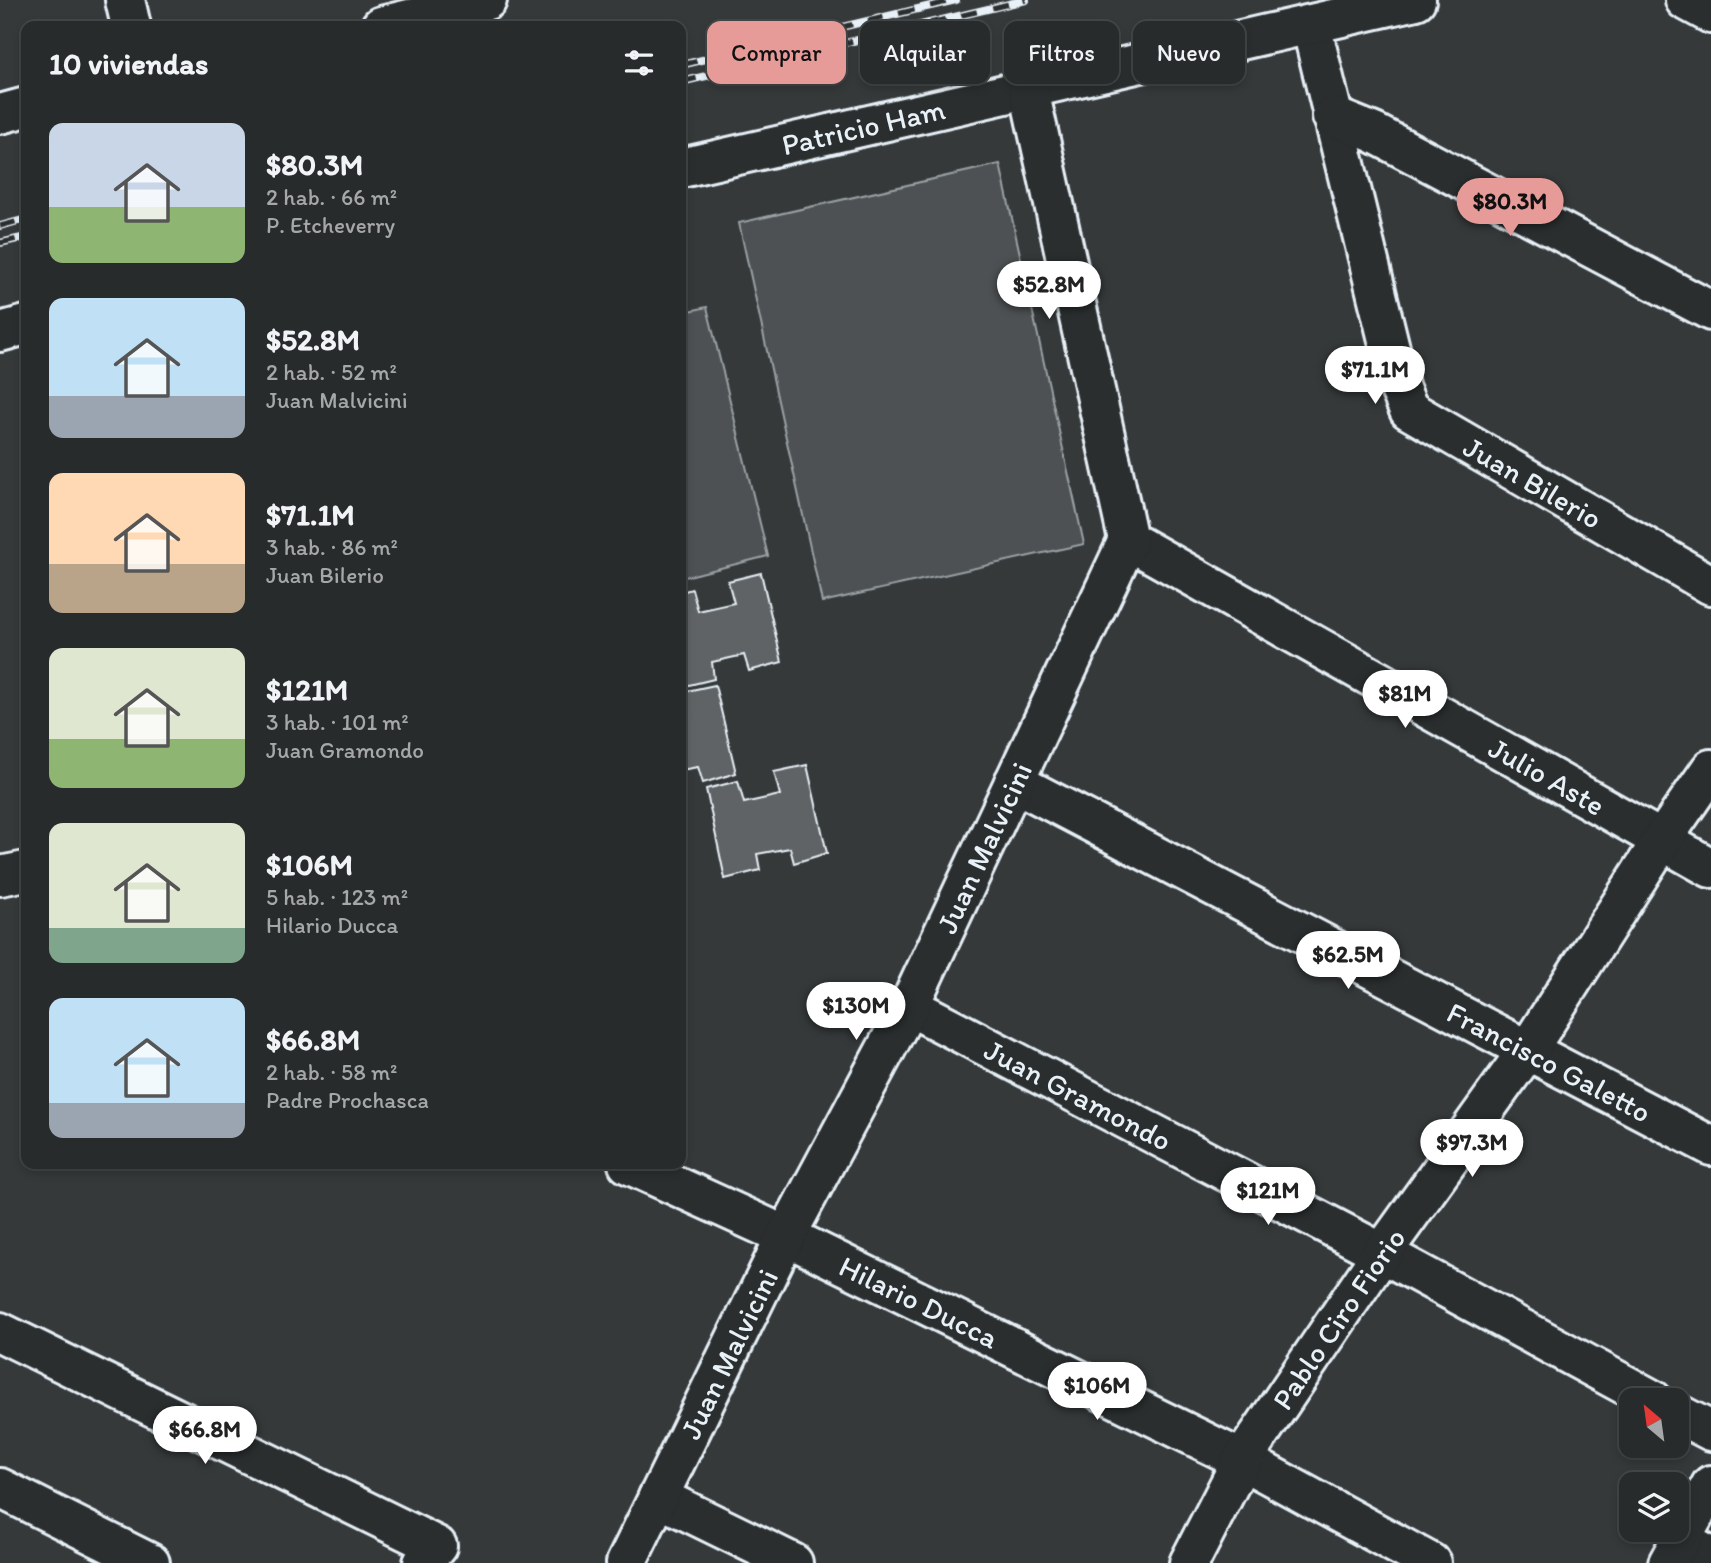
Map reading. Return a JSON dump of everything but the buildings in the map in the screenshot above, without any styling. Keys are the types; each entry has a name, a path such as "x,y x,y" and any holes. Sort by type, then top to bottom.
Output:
{"street":[{"path":"125,0 130,21"},
{"path":"401,21 487,0"},
{"name":"Patricio Ham","path":"686,167 1416,0"},
{"path":"1685,0 1711,14"},
{"name":"Juan Bilerio","path":"1311,25 1400,389 1409,410 1711,585"},
{"path":"1029,90 1128,540"},
{"path":"0,114 21,108"},
{"path":"1332,116 1374,133 1711,311"},
{"path":"0,332 21,326"},
{"name":"Juan Malvicini","path":"626,1563 786,1236 909,1006 1128,540"},
{"name":"Julio Aste","path":"1128,540 1711,868"},
{"name":"Pablo Ciro Fiorio","path":"1189,1563 1242,1461 1382,1253 1527,1051 1662,840 1711,769"},
{"name":"Francisco Galetto","path":"1014,782 1711,1146"},
{"path":"0,876 21,872"},
{"name":"Juan Gramondo","path":"909,1006 1382,1253 1631,1388"},
{"name":"Hilario Ducca","path":"641,1169 786,1236 1242,1461 1431,1563"},
{"path":"0,1332 430,1555"},
{"path":"1689,1420 1711,1431"},
{"path":"1687,1553 1711,1485"},
{"path":"0,1488 150,1563"},
{"path":"658,1497 793,1563"}],"shaded area":[{"path":"1000,164 1084,544 822,602 739,223"},
{"path":"707,307 768,556 686,577 686,312"}],"railway":[{"path":"686,64 956,0"},
{"path":"686,81 1026,0"},
{"path":"0,226 21,220"},
{"path":"0,243 21,238"}]}
